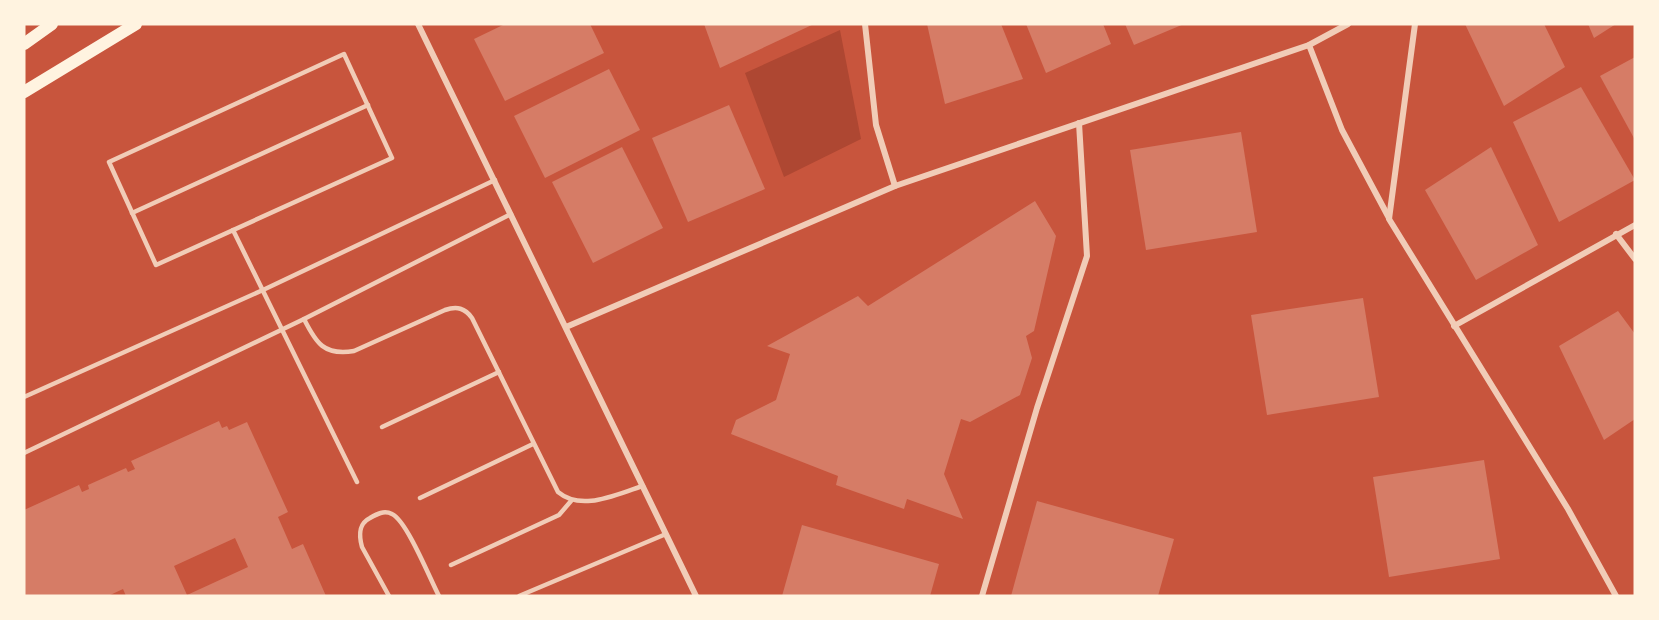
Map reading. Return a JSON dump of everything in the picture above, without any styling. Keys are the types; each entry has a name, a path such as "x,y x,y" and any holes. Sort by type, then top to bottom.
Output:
{"main road":[{"path":"24,44 52,24"},
{"path":"24,92 136,24"}],"street":[{"path":"418,24 696,596"},
{"path":"865,24 876,125 895,186"},
{"path":"566,327 895,186 1309,45 1348,24"},
{"path":"1389,219 1415,24"},
{"path":"1309,45 1342,130 1389,219 1568,509 1616,596"},
{"path":"982,596 1037,408 1087,256 1079,123"},
{"path":"1454,326 1635,225"},
{"path":"1616,234 1635,259"}],"lane":[{"path":"345,54 368,105 392,158 156,265 109,162 345,54"},
{"path":"132,213 368,105"},
{"path":"24,397 263,290 495,180"},
{"path":"24,453 304,319 511,214"},
{"path":"233,230 357,482"},
{"path":"304,319 319,343 333,352 344,353 354,351 445,310 459,307 464,309 472,318 558,492 571,501 585,502 643,486"},
{"path":"382,427 499,372"},
{"path":"420,498 533,444"},
{"path":"451,565 559,515 571,501"},
{"path":"389,596 362,547 360,538 362,524 366,519 383,512 395,516 405,527 439,596"},
{"path":"519,596 666,534"}],"shaded area":[{"path":"840,30 861,139 784,177 745,73"}],"building":[{"path":"505,24 590,24 604,53 505,101 474,39"},
{"path":"704,24 814,24 720,68"},
{"path":"927,24 1001,24 1023,79 945,104"},
{"path":"1026,24 1103,24 1111,44 1046,73"},
{"path":"1125,24 1184,24 1134,45"},
{"path":"1465,24 1544,24 1565,67 1504,106"},
{"path":"1588,24 1616,24 1594,38"},
{"path":"1635,57 1635,140 1600,76"},
{"path":"609,69 640,130 545,178 514,116"},
{"path":"1581,87 1635,180 1559,222 1513,122"},
{"path":"729,105 765,189 688,222 652,138"},
{"path":"1241,132 1257,232 1146,250 1130,150"},
{"path":"622,147 663,228 593,263 552,182"},
{"path":"1491,147 1538,245 1476,280 1425,190"},
{"path":"1035,201 1056,236 1034,331 1026,336 1032,358 1020,395 970,422 961,419 944,474 963,519 907,499 904,509 836,485 838,476 731,434 736,420 776,400 790,354 767,346 858,296 868,306"},
{"path":"1363,298 1379,397 1267,415 1251,315"},
{"path":"1618,311 1635,334 1635,419 1604,440 1559,346"},
{"path":"219,421 222,428 227,426 229,430 247,422 288,512 278,517 292,549 303,544 326,596 126,596 123,589 108,596 24,596 24,510 79,485 82,492 89,489 88,485 126,468 128,472 135,469 131,461","holes":["235,538 248,567 187,595 174,566"]},
{"path":"1484,460 1500,559 1389,577 1373,477"},
{"path":"1037,501 1174,539 1158,596 1011,596"},
{"path":"802,525 939,564 930,596 782,596"}]}
